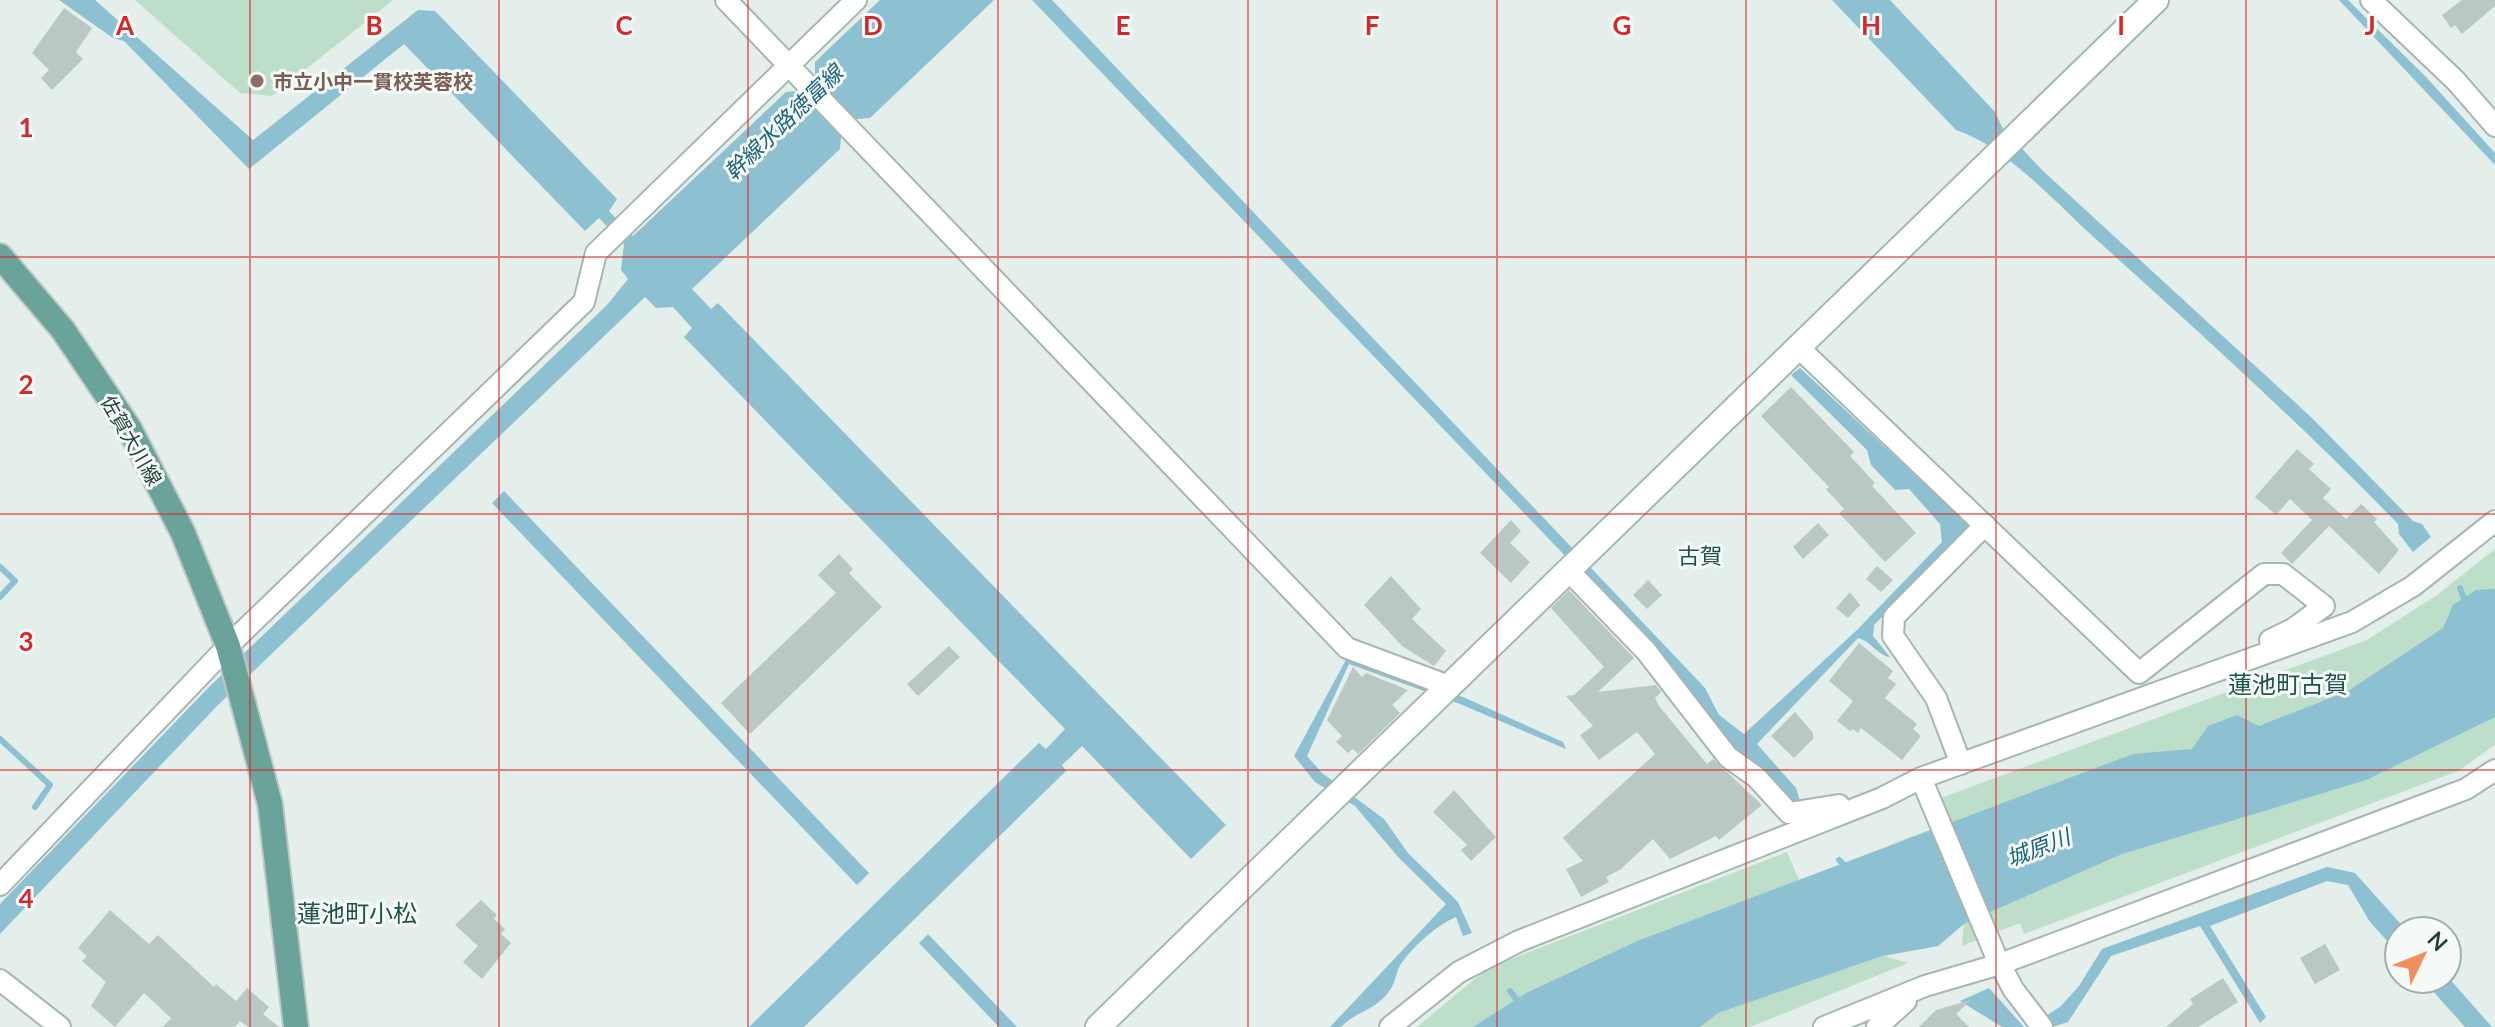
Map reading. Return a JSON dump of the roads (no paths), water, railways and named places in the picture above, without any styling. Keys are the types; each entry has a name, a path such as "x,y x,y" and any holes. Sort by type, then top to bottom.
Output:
{"main road":[{"name":"佐賀大川線","path":"0,256 63,330 129,428 183,533 228,646 270,804 296,1027"}],"street":[{"path":"726,0 1347,648 1444,691"},
{"path":"0,885 228,646 584,302 596,253 795,70 856,0"},
{"path":"1098,1027 2156,0"},
{"path":"2371,0 2456,81 2495,126"},
{"path":"1797,346 2139,673 2264,574 2283,574 2324,606 2293,629 2260,645 2242,663"},
{"path":"1390,1027 1459,972 1519,941 1923,783 1961,764 2352,622 2413,586 2495,521"},
{"path":"1961,764 1936,698 1893,636 1894,617 1985,525"},
{"path":"1576,562 1728,757 1756,777 1789,813 1829,809 1863,797 1882,798"},
{"path":"1824,1027 1925,986 2466,789 2495,770"},
{"path":"1923,783 1998,959 2013,989 2039,1023"},
{"path":"0,980 60,1027"},
{"path":"1877,1027 1925,986"}],"water":[{"name":"幹線水路徳富線","path":"59,0 95,0 253,140 418,10 435,11 617,199 609,211 633,236 786,92 797,91 815,75 815,62 880,0 994,0 870,118 857,119 841,136 840,149 692,289 711,309 718,303 1226,825 1191,859 1082,746 1062,765 1066,771 804,1027 749,1027 1039,743 1046,749 1065,729 684,337 692,328 673,307 656,308 645,297 217,706 0,934 0,904 210,686 607,305 628,279 621,270 624,244 599,218 585,231 404,44 249,169 124,41 113,38"},
{"path":"1032,0 1052,0 1705,688 1719,715 1744,734 1857,630 1942,542 1940,524 1909,489 1895,490 1871,465 1867,450 1791,375 1800,368 1971,527 1874,625 1873,636 1890,657 1858,638 1757,744 1796,788 1801,804 1789,805 1737,753 1663,658"},
{"path":"1832,0 1890,0 1995,112 2002,127 2042,170 2312,418 2413,521 2422,524 2431,537 2413,552 2399,534 2398,524 2288,415 2031,178 1994,149 1956,130"},
{"path":"2339,0 2348,0 2426,77 2495,153 2495,165"},
{"path":"504,491 869,873 857,885 492,503"},
{"name":"城原川","path":"2495,589 2495,717 2366,780 2122,854 1965,923 1938,946 1882,956 1718,1013 1700,1027 1473,1027 1526,993 1637,941 2133,754 2192,749 2208,726 2237,715 2259,726 2348,691 2443,628 2453,605 2476,590"},
{"path":"1347,658 1463,697 1563,742 1566,749 1460,704 1349,664 1307,756 1322,773 1384,819 1408,853 1458,902 1472,933 1463,936 1456,917 1441,925 1403,961 1385,997 1341,1027 1330,1027 1446,904 1399,858 1355,806 1315,782 1294,756"},
{"path":"2327,867 2355,873 2393,915 2383,915 2383,936 2370,922 2348,885 2327,881 2210,926 2266,1017 2260,1023 2200,926 2111,956 2068,1022 2052,1027 2030,1027 2061,1006 2079,986 2102,949"},
{"path":"928,934 1017,1027 999,1027 919,943"},
{"path":"1989,988 2024,1027 2002,1027 1960,1001"},
{"path":"2463,994 2492,1027 2465,1027 2436,995"}],"waterway":[{"path":"0,567 15,581 0,597"},
{"path":"2460,588 2466,604"},
{"path":"0,739 50,785 35,807"},
{"path":"1839,860 1848,868"},
{"path":"1510,991 1520,1004"}],"place":[{"name":"市立小中一貫校芙蓉校","path":"257,81"}],"district":[{"name":"古賀","path":"1700,555"},
{"name":"蓮池町古賀","path":"2288,683"},
{"name":"蓮池町小松","path":"357,912"}]}
